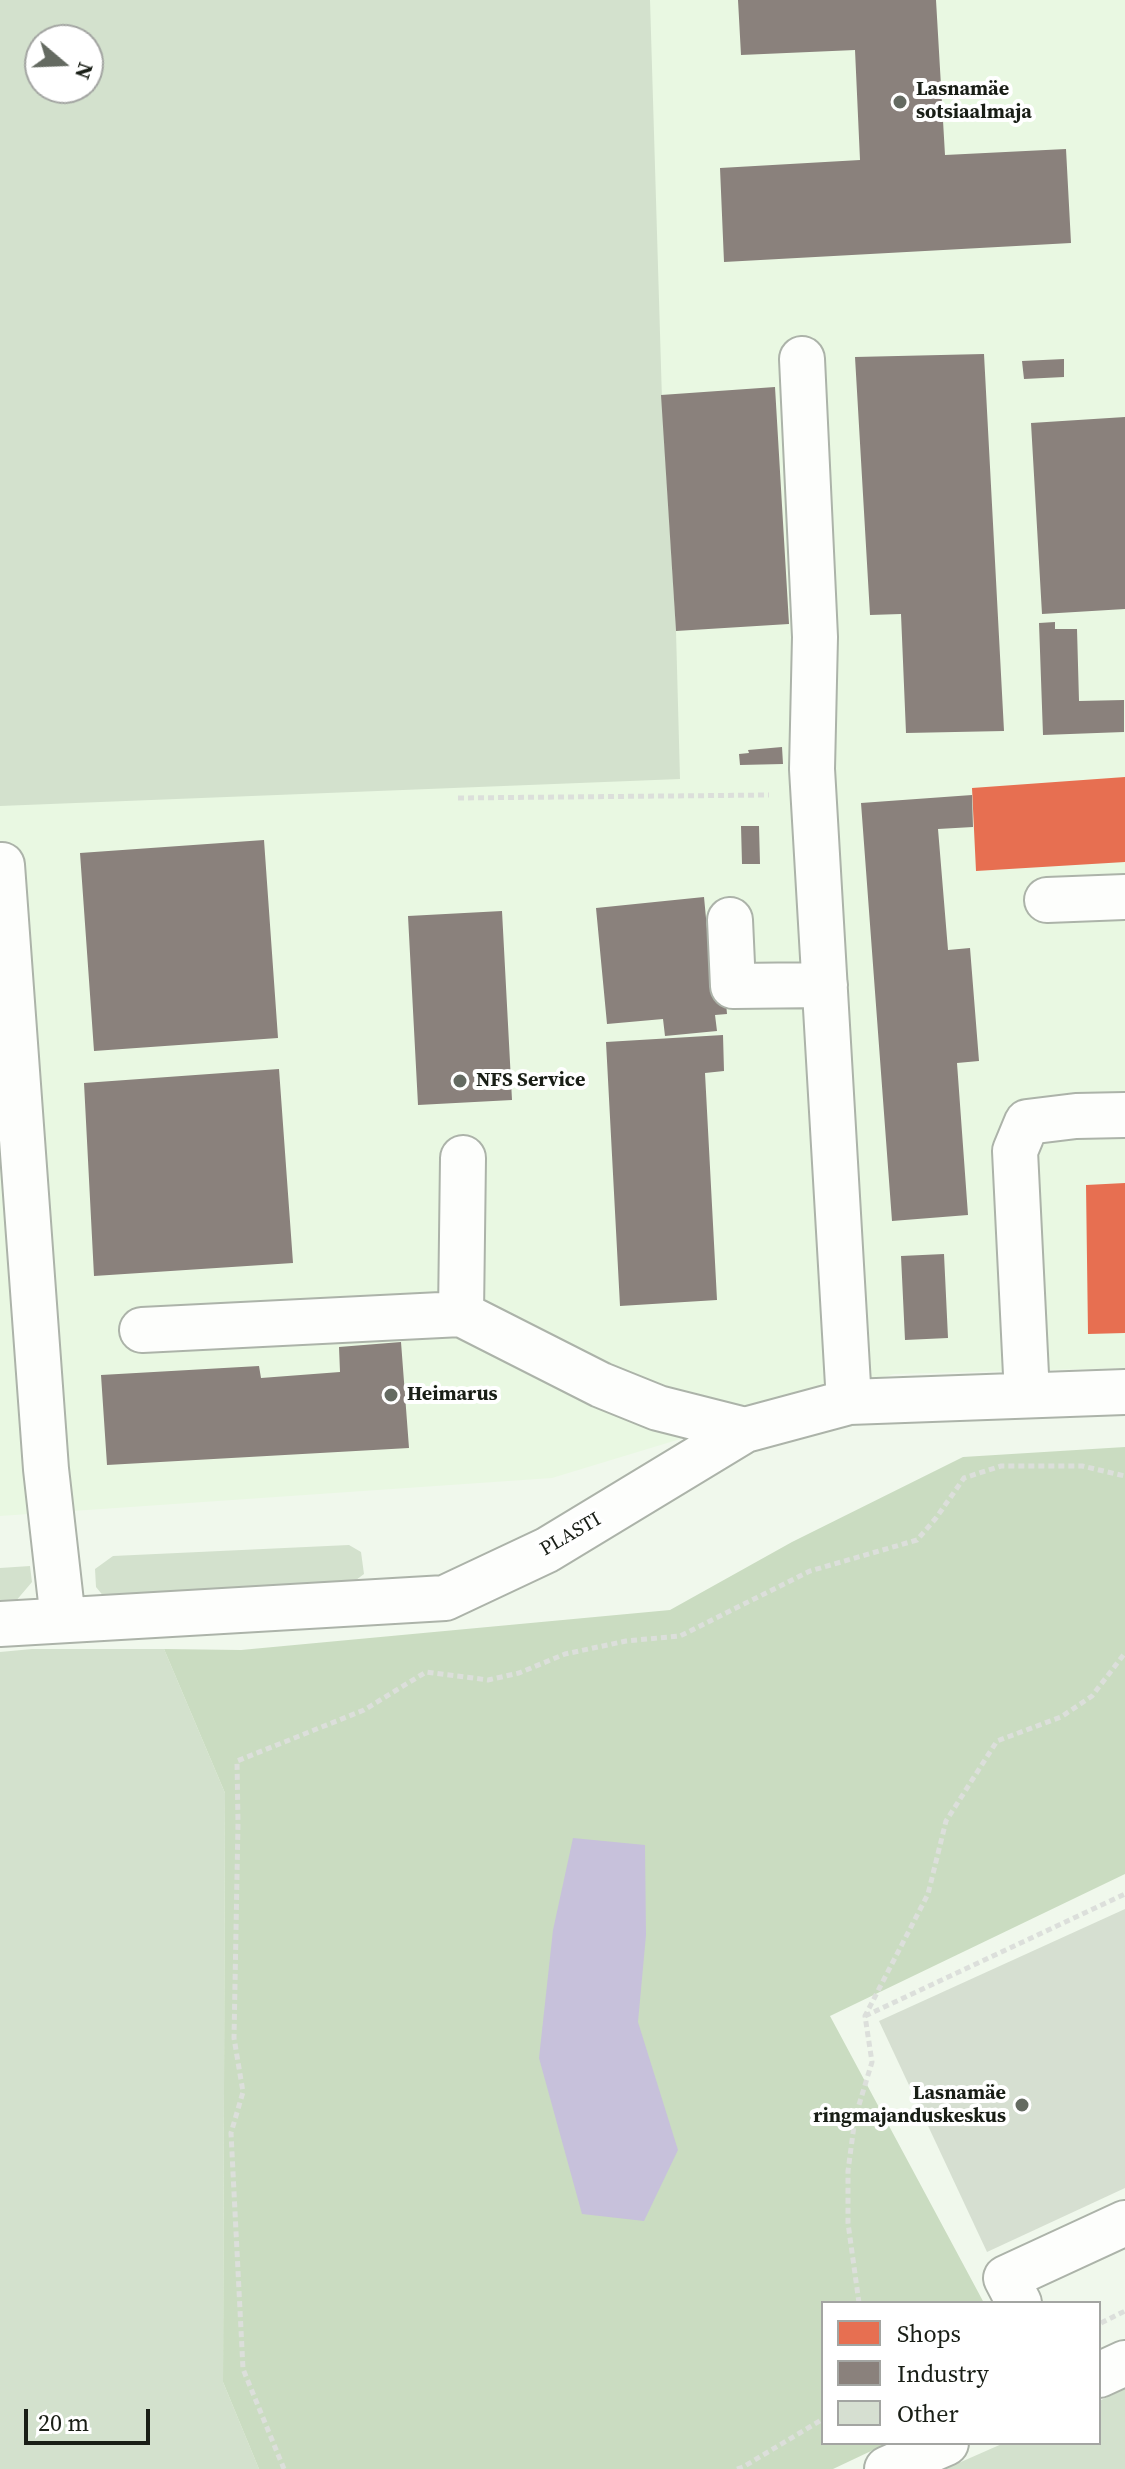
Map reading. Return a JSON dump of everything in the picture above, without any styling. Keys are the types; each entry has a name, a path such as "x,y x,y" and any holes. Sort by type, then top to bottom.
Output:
{"lane":[{"path":"802,359 815,637 812,769 849,1402"},
{"path":"2,865 46,1469 63,1620"},
{"path":"1047,900 1125,897"},
{"path":"730,920 733,986 825,985"},
{"path":"1027,1395 1015,1151 1027,1122 1076,1116 1125,1115"},
{"path":"461,1314 463,1158"},
{"path":"142,1330 461,1314 601,1385 658,1408 745,1430"},
{"name":"PLASTI","path":"0,1624 445,1598 547,1550 745,1430 849,1402 1125,1392"},
{"path":"1018,2301 1006,2278 1125,2223"},
{"path":"1101,2374 1125,2363"},
{"path":"887,2469 941,2445"}],"path":[{"path":"458,798 814,795"},
{"path":"284,2469 243,2369 231,2133 243,2092 234,2038 237,1761 364,1710 426,1672 488,1680 519,1673 565,1654 626,1641 680,1636 810,1571 917,1540 964,1478 1001,1466 1082,1466 1125,1476"},
{"path":"859,2301 848,2223 848,2171 855,2118 872,2062 865,2016 928,1894 946,1821 997,1741 1061,1717 1092,1696 1125,1653"},
{"path":"865,2016 1125,1894"},
{"path":"1101,2322 1125,2311"},
{"path":"737,2469 821,2420"}],"shaded area":[{"path":"0,0 1125,0 1125,1368 894,1374 552,1478 0,1516"},
{"path":"0,0 650,0 662,400 676,631 680,779 0,806"},
{"path":"1125,1447 1125,1874 830,2016 983,2301 821,2301 821,2445 884,2445 833,2469 259,2469 223,2382 225,1793 164,1649 241,1650 670,1610 792,1542 963,1457"},
{"path":"349,1545 361,1552 364,1574 352,1583 105,1598 96,1587 95,1569 113,1556"},
{"path":"30,1566 32,1582 15,1602 0,1602 0,1568"},
{"path":"32,1649 164,1649 225,1793 223,2382 259,2469 0,2469 0,1652"},
{"path":"573,1838 645,1845 646,1935 638,2022 678,2150 644,2221 582,2214 539,2058 553,1930"},
{"path":"1125,2389 1125,2469 945,2469 999,2445 1101,2445 1101,2400"}],"building: Shops":[{"path":"1125,777 1125,862 976,871 972,788"},
{"path":"1125,1183 1125,1333 1088,1334 1086,1185"}],"building: Industry":[{"name":"Lasnamäe sotsiaalmaja","path":"738,0 936,0 945,155 1066,149 1071,243 724,262 720,168 860,160 855,50 741,55"},
{"path":"984,354 1004,731 906,733 901,614 870,615 855,357"},
{"path":"1064,359 1064,377 1024,379 1022,361"},
{"path":"775,387 789,624 676,631 661,395"},
{"path":"1125,417 1125,609 1042,614 1031,423"},
{"path":"1055,622 1055,629 1077,629 1079,701 1124,700 1124,732 1043,735 1039,623"},
{"path":"782,747 783,764 740,765 739,754 749,753 748,750"},
{"path":"972,795 973,827 938,829 948,950 970,948 979,1061 957,1063 968,1215 892,1221 861,803"},
{"path":"741,826 759,826 760,864 742,864"},
{"path":"264,840 278,1038 94,1051 80,853"},
{"path":"704,897 713,992 725,991 727,1014 715,1015 717,1031 665,1036 663,1019 607,1024 596,908"},
{"path":"502,911 512,1100 418,1105 408,916"},
{"path":"723,1035 724,1071 705,1073 717,1300 620,1306 606,1042"},
{"path":"279,1069 293,1263 94,1276 84,1083"},
{"path":"944,1254 948,1338 905,1340 901,1256"},
{"path":"401,1342 409,1448 107,1465 101,1375 259,1366 261,1378 340,1372 339,1347"}],"building: Other":[{"name":"Lasnamäe ringmajanduskeskus","path":"1125,1909 1125,2188 987,2252 879,2021"}],"place":[{"name":"Lasnamäe sotsiaalmaja","path":"900,102"},
{"name":"NFS Service","path":"460,1081"},
{"name":"Heimarus","path":"391,1395"},
{"name":"Lasnamäe ringmajanduskeskus","path":"1022,2105"}]}
